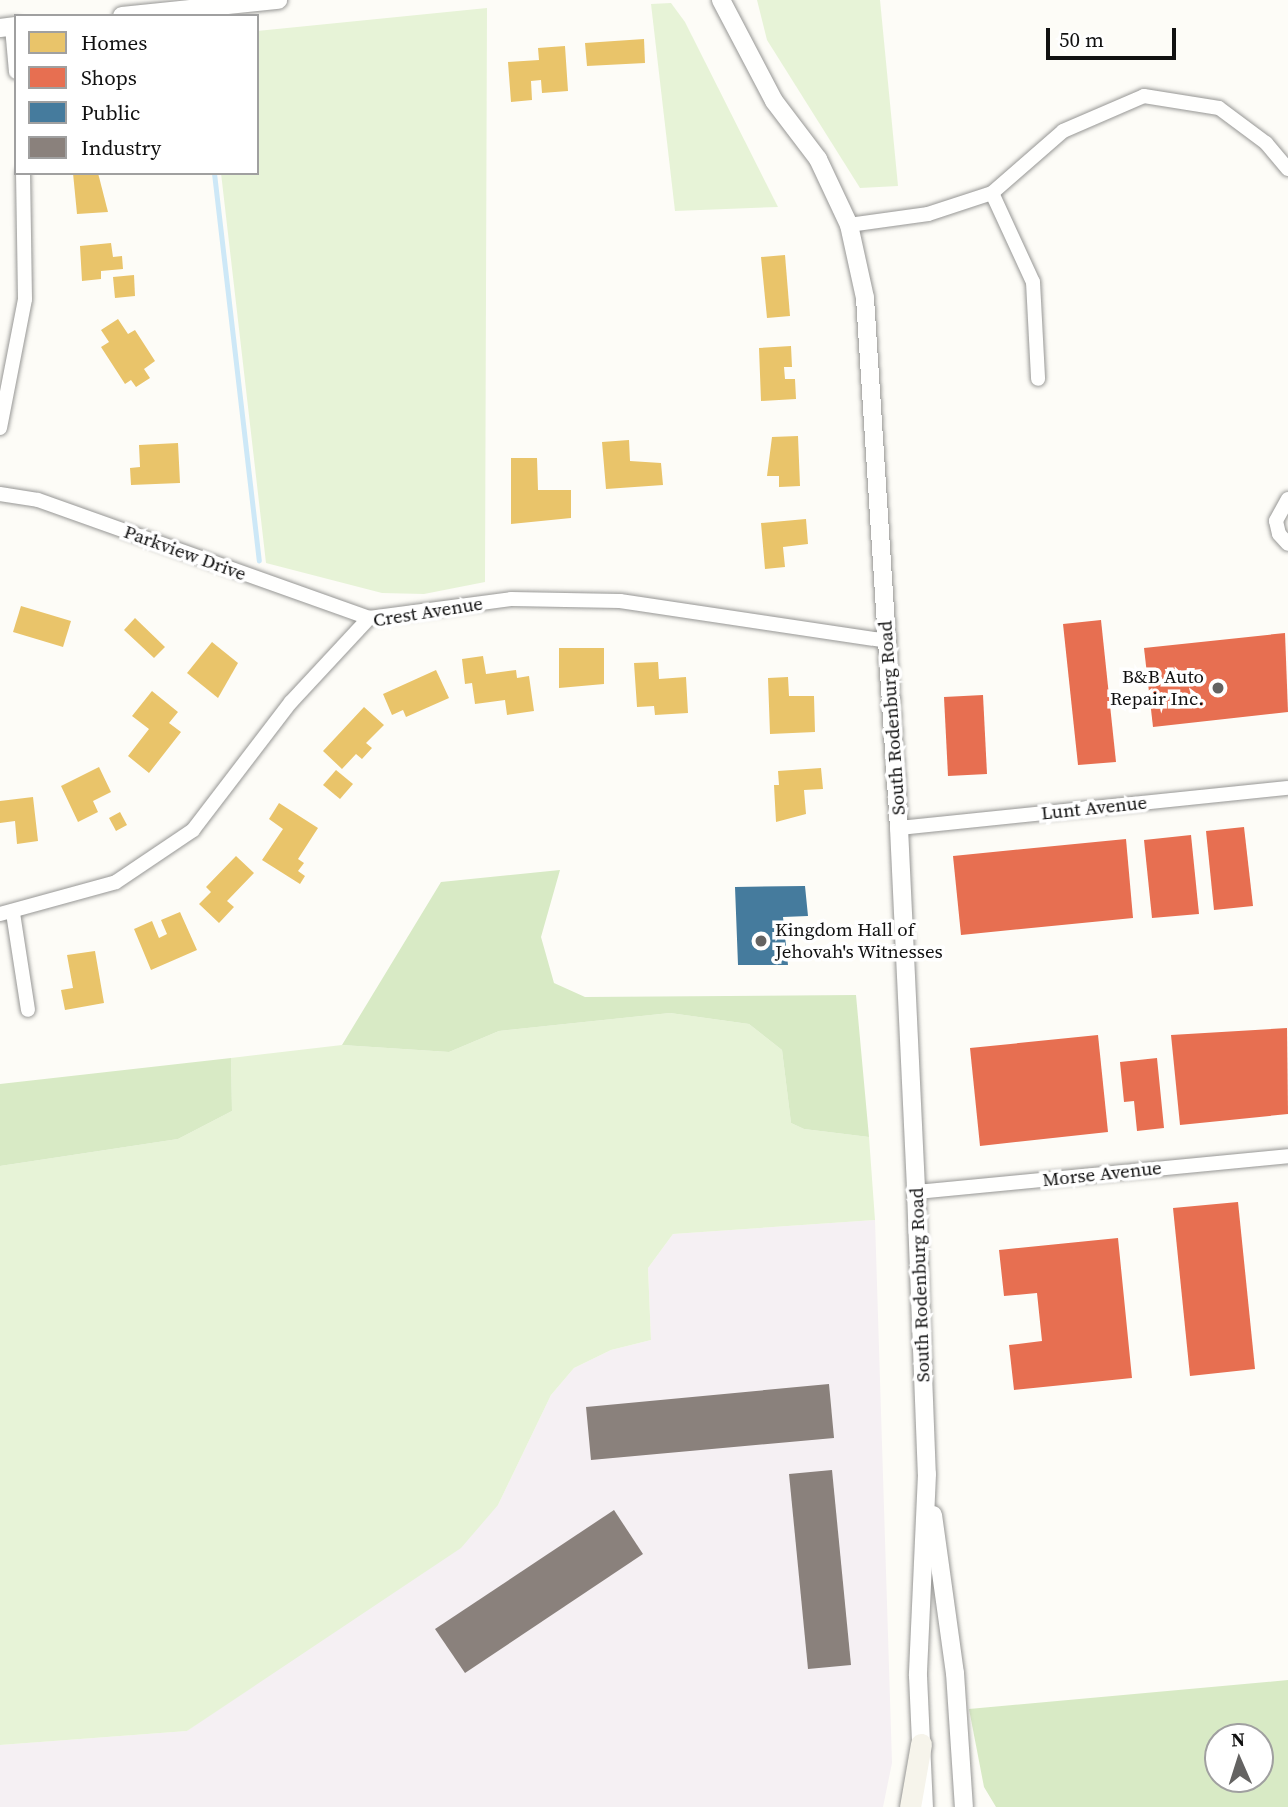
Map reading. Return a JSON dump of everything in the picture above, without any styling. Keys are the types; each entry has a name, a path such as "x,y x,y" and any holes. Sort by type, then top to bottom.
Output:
{"main road":[{"path":"909,1807 921,1744"}],"street":[{"path":"142,14 278,0"},
{"name":"South Rodenburg Road","path":"721,0 774,101 818,159 849,225 865,298 900,828 916,1192 927,1474 918,1676 924,1807"},
{"path":"9,27 14,59"},
{"path":"849,225 928,214 992,193 1063,131 1144,96 1219,108 1266,143 1288,169"},
{"path":"0,428 25,299 23,175"},
{"path":"992,193 1033,282 1038,379"},
{"name":"Parkview Drive","path":"0,494 38,500 369,618"},
{"path":"1288,499 1276,521 1279,534 1288,544"},
{"name":"Crest Avenue","path":"6,914 116,882 192,830 290,702 369,618 510,599 620,601 887,641"},
{"name":"Lunt Avenue","path":"900,828 1288,788"},
{"path":"6,914 27,1010"},
{"name":"Morse Avenue","path":"916,1192 1288,1156"},
{"name":"South Rodenburg Road","path":"927,1474 955,1673 963,1799"},
{"path":"963,1799 971,1807"}],"shaded area":[{"path":"875,1220 892,1763 883,1807 0,1807 0,1745 187,1731 498,1505 551,1395 574,1368 611,1350 651,1340 648,1268 673,1234"}],"green space":[{"path":"757,0 880,0 898,186 860,188 767,40"},
{"path":"671,3 685,22 778,207 675,211 651,4"},
{"path":"487,8 485,582 424,594 382,593 266,563 221,175 259,175 259,31"},
{"path":"560,870 541,937 554,983 585,997 856,995 869,1137 804,1129 791,1123 782,1050 749,1024 670,1013 499,1031 449,1052 342,1045 441,882"},
{"path":"670,1013 749,1024 782,1050 791,1123 804,1129 869,1137 875,1220 673,1234 648,1268 651,1340 611,1350 574,1368 551,1395 498,1505 461,1548 187,1731 0,1745 0,1166 178,1139 232,1111 231,1058 342,1045 449,1052 499,1031"},
{"path":"231,1058 232,1111 178,1139 0,1166 0,1084"},
{"path":"1288,1680 1288,1807 996,1807 984,1787 969,1709"}],"building: Homes":[{"path":"644,39 645,63 587,66 585,43"},
{"path":"565,46 568,91 542,93 541,80 531,81 532,100 511,102 508,62 539,60 538,48"},
{"path":"73,175 99,175 108,212 77,214"},
{"path":"111,243 113,257 122,256 123,269 101,271 101,279 82,281 80,246"},
{"path":"785,255 790,316 767,318 761,257"},
{"path":"134,275 135,296 115,298 113,277"},
{"path":"118,319 128,334 135,330 155,361 144,369 150,378 136,387 131,380 125,384 101,347 109,342 101,330"},
{"path":"791,346 792,367 784,367 785,379 795,379 796,399 761,401 759,348"},
{"path":"798,436 800,486 779,487 779,476 767,476 772,437"},
{"path":"629,440 630,461 661,463 663,485 606,489 602,442"},
{"path":"178,443 180,483 131,485 130,468 140,467 139,445"},
{"path":"511,458 537,458 538,490 571,490 571,518 511,524"},
{"path":"806,519 808,544 783,547 785,567 765,569 761,523"},
{"path":"21,606 71,621 63,647 13,632"},
{"path":"135,618 165,647 154,658 124,630"},
{"path":"212,642 238,663 218,698 187,673"},
{"path":"559,648 604,648 604,684 559,688"},
{"path":"483,656 486,674 516,670 517,678 529,676 534,711 507,715 505,700 475,704 472,683 465,684 462,659"},
{"path":"658,662 659,679 686,677 688,713 655,715 654,706 637,707 634,663"},
{"path":"436,670 449,698 406,717 403,710 392,715 383,694"},
{"path":"788,677 789,696 814,696 815,732 770,734 768,678"},
{"path":"152,691 178,712 169,723 181,732 149,773 128,756 149,729 132,716"},
{"path":"364,707 384,725 366,743 372,748 362,759 356,754 342,769 323,751"},
{"path":"99,767 111,792 93,801 98,812 78,822 61,786"},
{"path":"821,768 823,789 804,790 806,814 776,822 774,785 779,785 778,771"},
{"path":"336,770 353,784 340,799 323,785"},
{"path":"33,797 38,841 17,844 15,821 0,823 0,801"},
{"path":"279,803 318,828 298,859 304,863 298,871 305,876 300,884 262,860 283,829 269,819"},
{"path":"120,812 127,825 116,831 109,818"},
{"path":"236,856 254,873 227,901 234,907 219,923 199,904 211,892 206,887"},
{"path":"180,912 197,950 151,970 134,929 152,921 159,938 167,934 161,920"},
{"path":"95,951 104,1003 65,1010 61,990 73,988 67,955"}],"building: Shops":[{"path":"1101,620 1116,762 1078,765 1063,624"},
{"name":"B&B Auto Repair Inc.","path":"1285,633 1288,712 1153,727 1144,648"},
{"path":"983,695 987,774 948,776 944,697"},
{"path":"1244,827 1253,906 1214,910 1206,831"},
{"path":"1191,835 1199,914 1152,918 1144,840"},
{"path":"1126,839 1133,918 961,935 953,856"},
{"path":"1287,1028 1288,1114 1180,1125 1171,1035"},
{"path":"1098,1035 1108,1132 980,1146 970,1048"},
{"path":"1157,1058 1164,1128 1137,1131 1134,1101 1124,1102 1120,1062"},
{"path":"1238,1202 1255,1369 1190,1376 1173,1208"},
{"path":"1118,1238 1132,1378 1014,1390 1009,1345 1042,1341 1037,1293 1004,1296 999,1250"}],"building: Public":[{"name":"Kingdom Hall of Jehovah's Witnesses","path":"805,886 808,916 783,917 788,965 738,965 735,887"}],"building: Industry":[{"path":"829,1384 834,1438 591,1460 586,1407"},
{"path":"832,1470 851,1665 808,1669 789,1474"},
{"path":"614,1510 643,1554 465,1673 435,1629"}],"waterway":[{"path":"214,175 259,560"}],"place":[{"name":"B&B Auto Repair Inc.","path":"1218,688"},
{"name":"Kingdom Hall of Jehovah's Witnesses","path":"761,941"}]}
